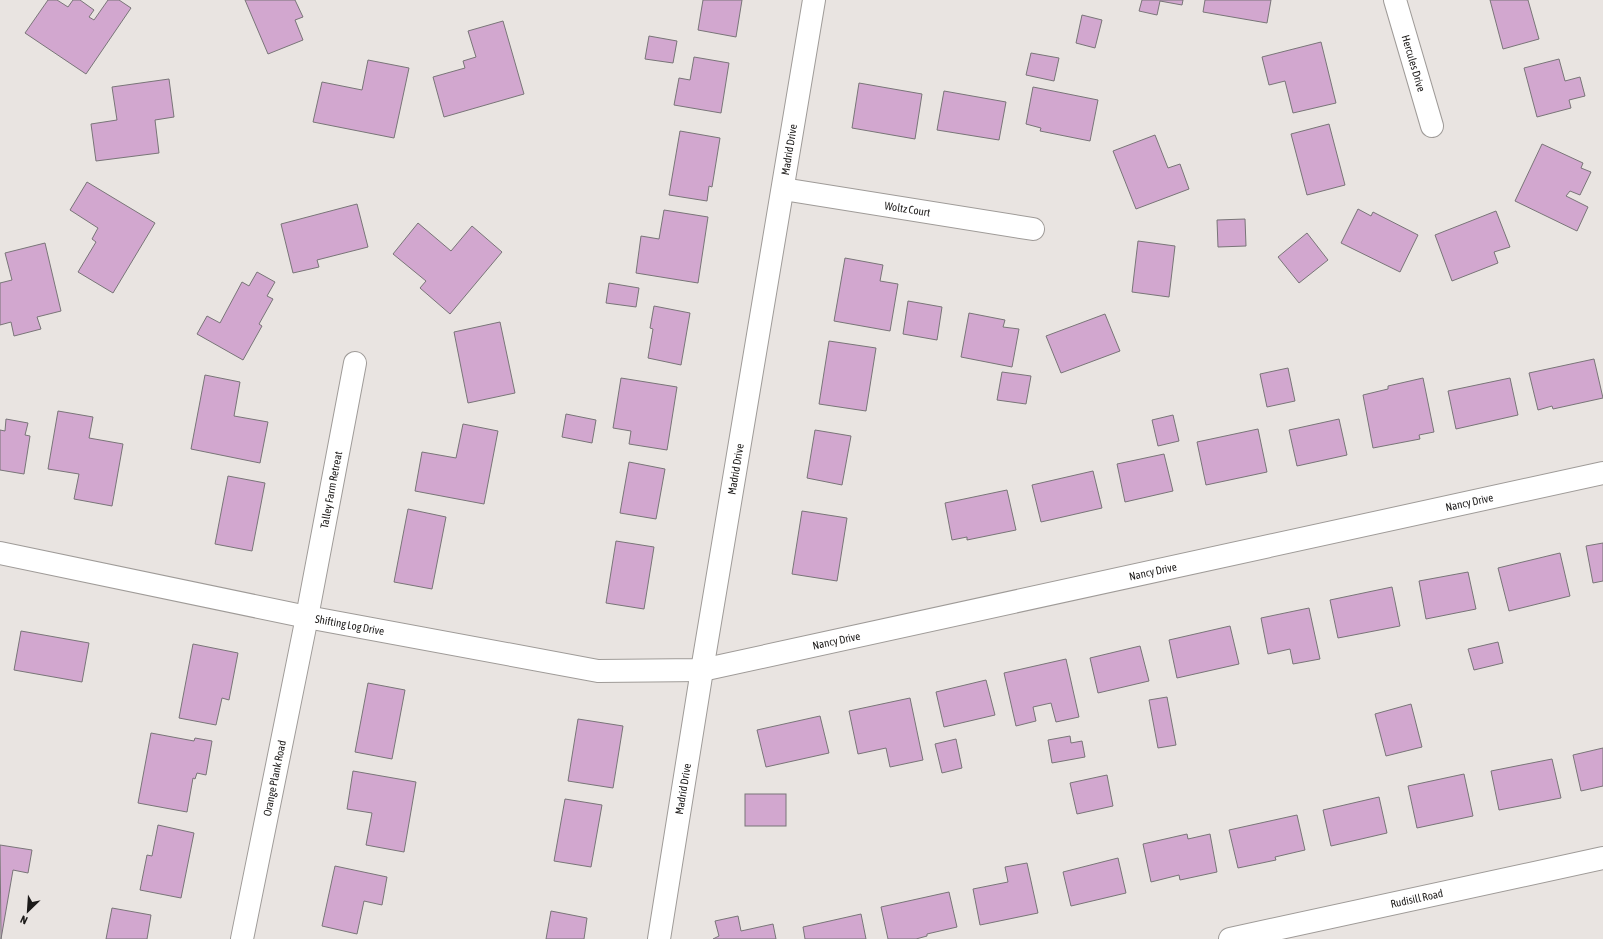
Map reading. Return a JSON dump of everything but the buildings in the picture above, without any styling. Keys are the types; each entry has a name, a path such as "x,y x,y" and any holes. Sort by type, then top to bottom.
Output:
{"street":[{"name":"Madrid Drive","path":"659,939 702,670 814,0"},
{"name":"Hercules Drive","path":"1395,0 1432,126"},
{"name":"Woltz Court","path":"783,189 1033,229"},
{"name":"Talley Farm Retreat","path":"307,617 355,363"},
{"name":"Nancy Drive","path":"702,670 1603,473"},
{"name":"Shifting Log Drive","path":"0,553 307,617 598,671 702,670"},
{"name":"Orange Plank Road","path":"242,939 307,617"},
{"name":"Rudisill Road","path":"1230,939 1603,858"}]}
